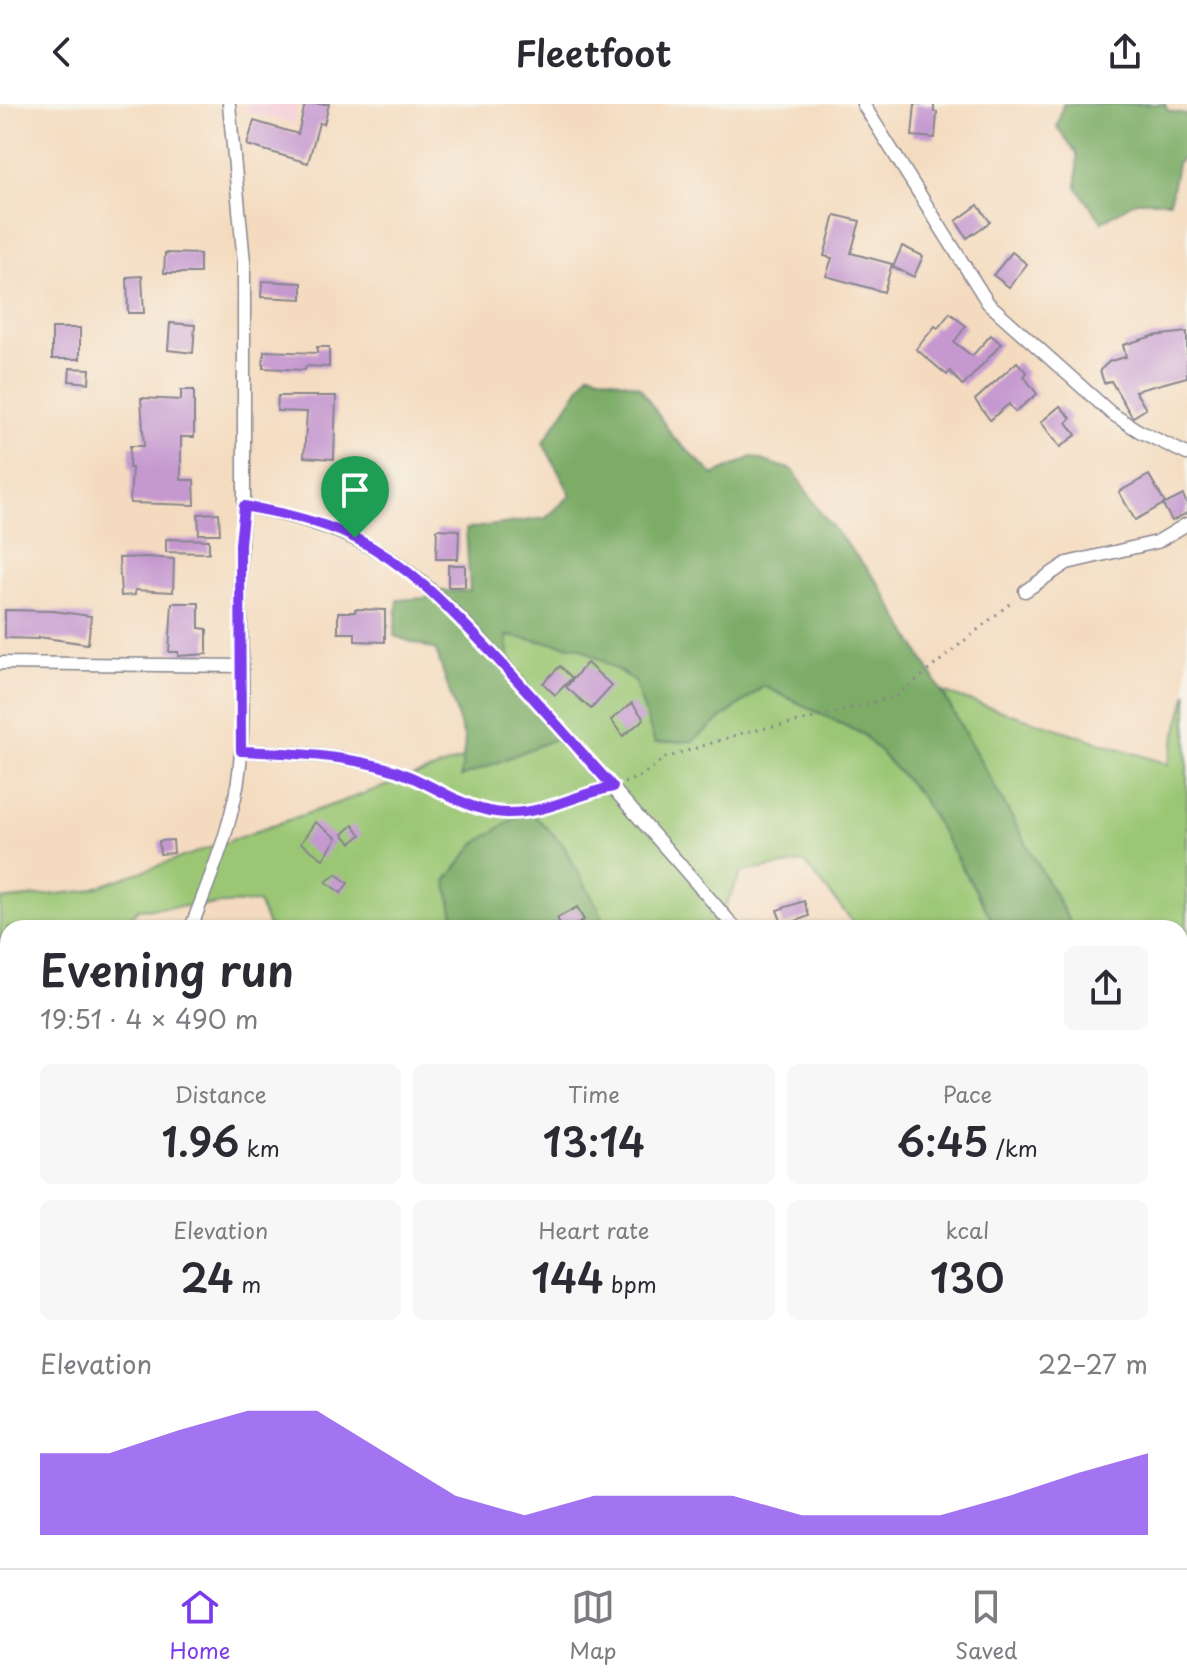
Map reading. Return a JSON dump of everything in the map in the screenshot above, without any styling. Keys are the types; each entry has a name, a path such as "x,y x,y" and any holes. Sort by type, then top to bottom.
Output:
{"street":[{"path":"194,920 228,825 241,751 244,262 229,104"},
{"path":"863,104 988,303 1111,413 1139,431 1187,454"},
{"path":"244,506 330,527 377,551 407,571 447,606 613,787 728,920"},
{"path":"1025,591 1067,563 1157,542 1187,524"},
{"path":"0,663 241,666"},
{"path":"241,751 312,755 393,770 475,809 507,813 551,808 592,791 613,787"}],"path":[{"path":"613,787 641,776 665,758 678,753 746,732 803,721 897,696 1025,591"}],"shaded area":[{"path":"245,104 298,104 294,123 247,113"}],"green space":[{"path":"1063,104 1165,104 1168,111 1187,114 1187,155 1177,163 1170,201 1136,201 1102,222 1077,188 1077,154 1057,127"},
{"path":"589,373 639,386 674,438 714,475 752,457 793,470 820,512 878,582 1069,920 992,920 921,796 864,735 764,686 692,741 655,743 634,680 579,647 507,636 509,656 560,737 461,777 465,740 436,650 394,636 398,600 427,598 441,591 470,591 466,529 546,518 571,495 543,443"},
{"path":"507,635 579,647 634,680 692,741 764,686 864,734 921,796 992,920 851,920 804,862 742,872 718,920 266,920 258,902 138,909 128,920 0,920 0,900 86,891 463,759 462,777 537,704 509,656"},
{"path":"942,692 1168,764 1187,693 1187,920 1069,920"},
{"path":"528,809 562,843 602,920 455,920 446,881 474,845"}],"building":[{"path":"305,104 329,104 324,124 319,123 308,163 247,145 254,121 298,134"},
{"path":"915,104 934,104 934,112 937,112 935,138 912,136"},
{"path":"978,205 990,222 967,238 956,221"},
{"path":"835,215 860,221 851,253 892,264 884,292 826,276 832,258 824,256"},
{"path":"902,246 923,256 914,277 893,267"},
{"path":"1012,252 1027,264 1009,287 993,275"},
{"path":"165,253 200,254 200,273 164,273"},
{"path":"142,276 144,313 128,313 127,277"},
{"path":"262,281 302,283 302,299 261,297"},
{"path":"950,313 966,326 954,342 972,356 991,335 1001,344 963,386 950,371 947,375 916,349"},
{"path":"170,323 195,325 193,353 168,350"},
{"path":"52,328 80,328 80,359 52,359"},
{"path":"1187,332 1187,377 1135,391 1146,409 1133,417 1111,381 1104,383 1100,370 1110,361 1126,357 1123,345 1153,336"},
{"path":"317,347 329,347 329,367 306,366 305,370 263,368 264,351 317,353"},
{"path":"1017,362 1027,373 1024,376 1037,394 1015,412 1009,404 990,420 975,400"},
{"path":"70,368 90,369 89,383 69,381"},
{"path":"181,390 194,390 194,437 181,437 181,480 194,480 195,505 130,503 130,446 144,446 141,398 181,400"},
{"path":"278,396 336,396 334,459 304,457 307,412 277,411"},
{"path":"1060,406 1071,418 1067,422 1076,435 1060,447 1041,422"},
{"path":"1149,475 1165,503 1135,520 1119,492"},
{"path":"1183,495 1187,513 1172,521 1163,505"},
{"path":"219,513 220,534 199,534 198,514"},
{"path":"437,529 459,530 458,559 436,559"},
{"path":"166,539 209,540 209,553 166,552"},
{"path":"119,558 174,559 173,592 135,590 135,595 121,596"},
{"path":"448,565 465,565 465,587 448,587"},
{"path":"172,603 199,603 199,628 207,629 207,654 178,656 178,652 169,652"},
{"path":"355,609 385,610 385,642 355,641 355,633 338,633 338,612 355,612"},
{"path":"5,610 91,616 88,644 38,637 5,638"},
{"path":"587,663 612,686 591,709 566,687"},
{"path":"560,666 572,678 555,695 543,683"},
{"path":"632,703 644,719 623,736 611,720"},
{"path":"315,822 337,838 323,859 301,843"},
{"path":"353,825 361,835 351,843 343,834"},
{"path":"173,840 174,853 160,854 159,841"},
{"path":"336,874 348,883 341,893 326,882"},
{"path":"804,901 809,916 799,920 781,920 777,910"},
{"path":"577,907 584,920 558,920"}],"route":[{"path":"244,506 330,527 355,538 388,557 447,606 613,787 592,791 551,808 507,813 475,809 393,770 312,755 241,751 240,544 244,506"}]}
